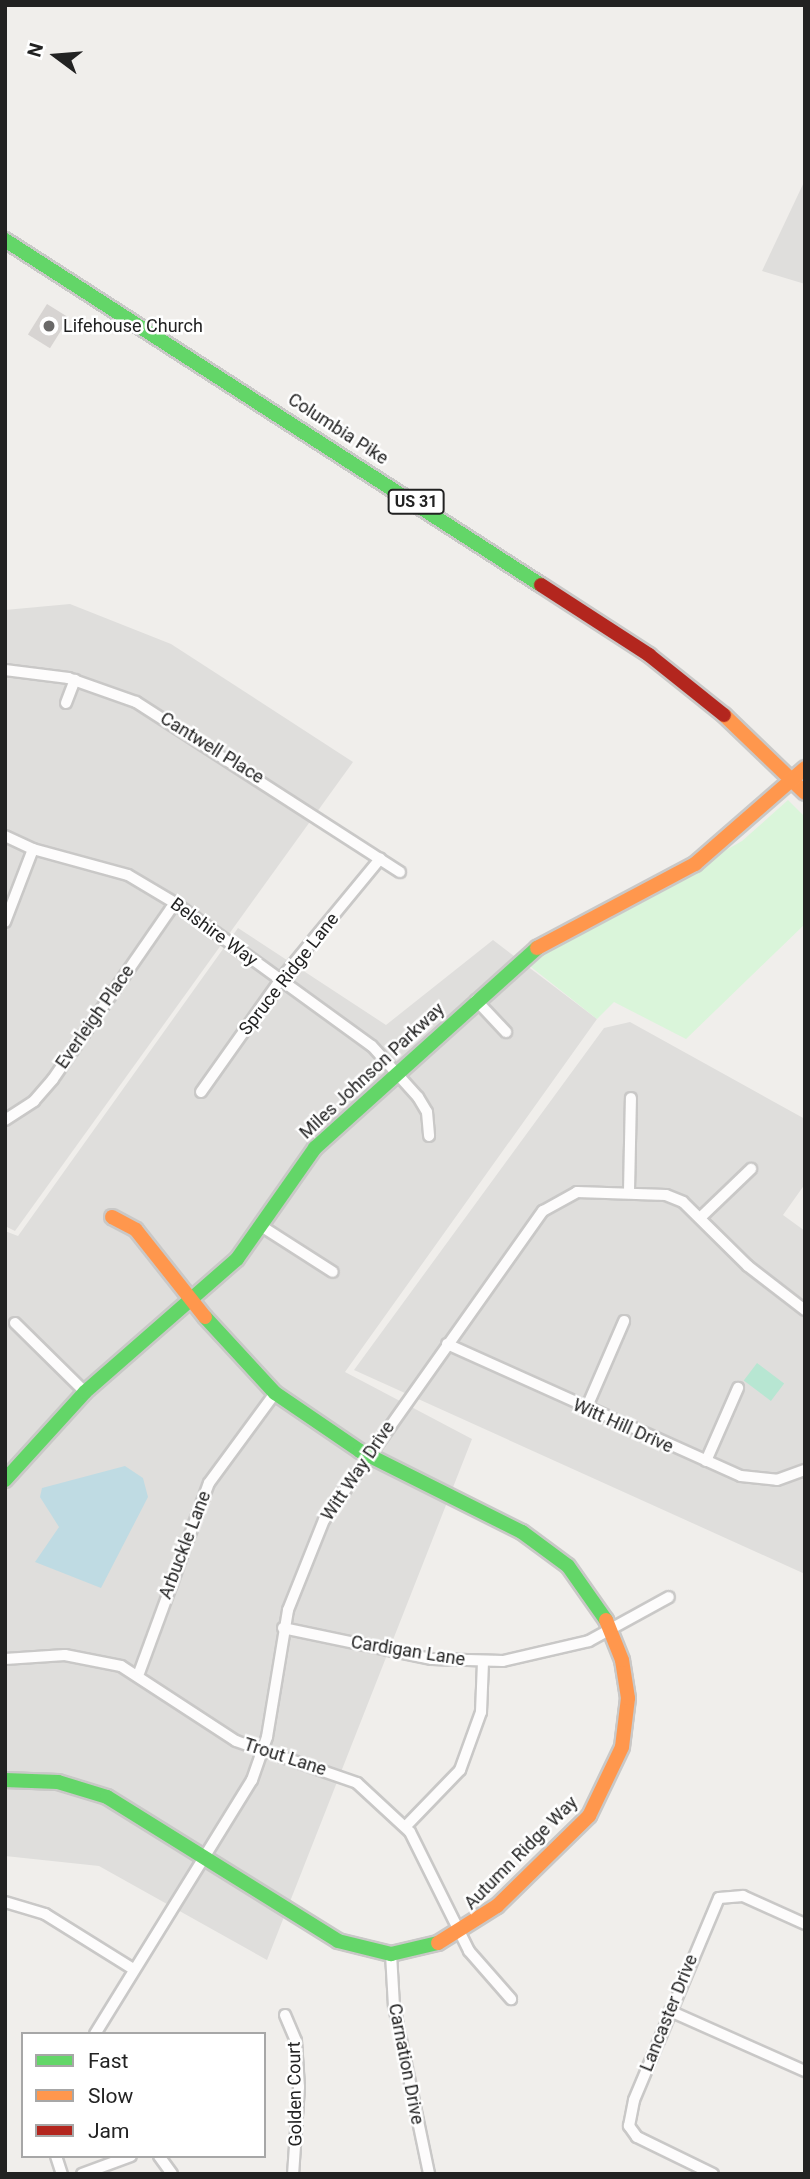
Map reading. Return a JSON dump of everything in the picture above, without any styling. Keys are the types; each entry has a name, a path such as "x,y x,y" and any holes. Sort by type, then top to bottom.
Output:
{"street":[{"name":"Columbia Pike","path":"5,240 649,655 711,703 790,782 805,793"},
{"name":"Cantwell Place","path":"5,670 75,680 167,720 400,872"},
{"path":"66,703 75,680"},
{"name":"Miles Johnson Parkway","path":"5,1480 85,1392 237,1259 315,1147 476,1000 534,950 695,864 805,768"},
{"name":"Belshire Way","path":"5,836 33,849 128,875 174,903 357,1034 399,1073 427,1112 429,1136"},
{"path":"5,922 33,849"},
{"name":"Spruce Ridge Lane","path":"201,1092 281,979 380,859"},
{"name":"Everleigh Place","path":"5,1120 34,1101 52,1079 174,903"},
{"path":"476,1000 506,1032"},
{"path":"629,1191 631,1098"},
{"path":"700,1218 751,1170"},
{"name":"Witt Way Drive","path":"96,2032 245,1793 264,1751 283,1628 315,1536 367,1456 549,1204 577,1192 629,1191 666,1195 700,1218 748,1266 805,1310"},
{"name":"Autumn Ridge Way","path":"5,1780 45,1780 89,1790 205,1857 338,1941 391,1954 435,1947 461,1935 556,1850 589,1816 611,1779 628,1698 612,1630 594,1596 568,1566 522,1532 367,1456 275,1393 190,1302 136,1230 112,1217"},
{"path":"261,1226 333,1272"},
{"path":"586,1409 624,1321"},
{"path":"15,1322 85,1392"},
{"name":"Witt Hill Drive","path":"447,1344 706,1461 762,1480 805,1470"},
{"path":"706,1461 738,1388"},
{"name":"Arbuckle Lane","path":"139,1673 209,1483 275,1393"},
{"name":"Cardigan Lane","path":"283,1628 432,1659 483,1662 550,1653 612,1630 668,1597"},
{"name":"Trout Lane","path":"5,1659 76,1656 139,1673 226,1735 264,1751 348,1778 406,1826 479,1966 510,1999"},
{"path":"406,1826 460,1770 481,1712 483,1662"},
{"name":"Lancaster Drive","path":"713,2174 645,2141 629,2126 634,2100 719,1898 743,1896 805,1924"},
{"path":"5,1902 45,1914 133,1969"},
{"name":"Carnation Drive","path":"391,1954 394,2006 429,2174"},
{"path":"670,2011 805,2071"},
{"name":"Golden Court","path":"285,2015 296,2041 299,2087 293,2174"},
{"path":"82,2174 107,2170 128,2158"},
{"path":"160,2158 172,2174"}],"shaded area":[{"path":"805,180 805,284 762,271"},
{"path":"70,604 171,644 353,762 15,1231 5,1226 5,610"},
{"path":"238,928 386,1025 493,940 597,1019 345,1372 472,1439 267,1960 99,1866 5,1856 5,1231 18,1236"},
{"path":"630,1022 805,1119 805,1184 783,1215 805,1231 805,1574 354,1370 604,1028"}],"green space":[{"path":"788,800 805,817 805,924 686,1039 614,1002 597,1019 526,963 742,841"},
{"path":"757,1363 784,1383 771,1401 744,1381"}],"water":[{"path":"125,1466 143,1478 148,1497 101,1588 35,1562 59,1527 40,1497 42,1488"}],"building":[{"name":"Lifehouse Church","path":"47,304 69,318 50,348 28,335"}],"traffic: fast":[{"path":"5,240 541,585"},
{"path":"5,1480 85,1392 237,1259 315,1148 537,948"},
{"path":"205,1317 275,1393 360,1451 522,1532 568,1566 606,1620"},
{"path":"5,1780 58,1782 107,1797 338,1941 391,1954 438,1943"}],"traffic: slow":[{"path":"724,715 805,793"},
{"path":"537,948 695,864 805,768"},
{"path":"112,1217 136,1230 205,1317"},
{"path":"438,1943 497,1906 589,1816 622,1747 628,1698 622,1660 606,1620"}],"traffic: jam":[{"path":"541,585 649,655 724,715"}],"place":[{"name":"Lifehouse Church","path":"49,326"}]}
